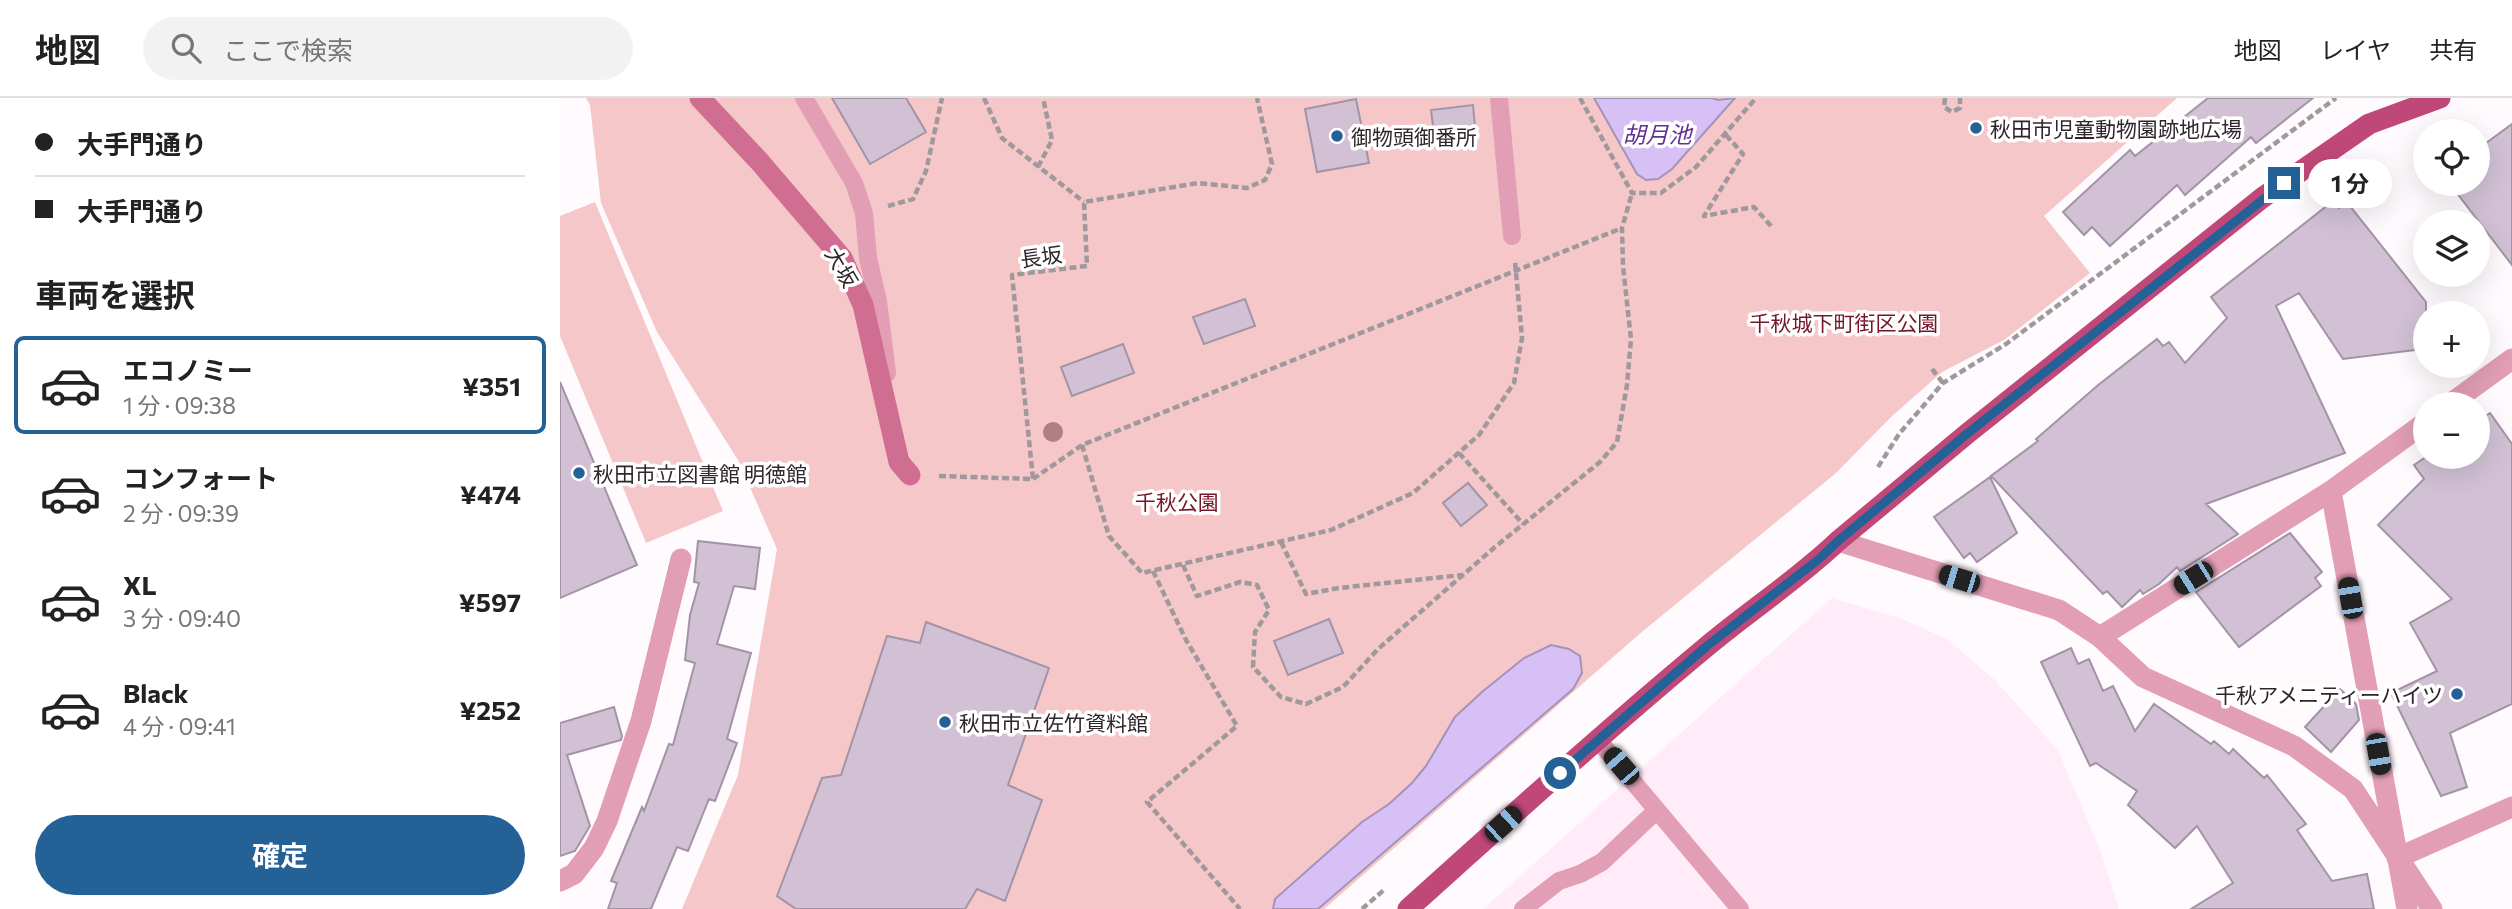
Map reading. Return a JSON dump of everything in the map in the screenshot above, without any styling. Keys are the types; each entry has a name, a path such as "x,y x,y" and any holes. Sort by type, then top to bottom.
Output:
{"main road":[{"path":"1408,909 1707,646 1819,559 1968,433 2262,198 2370,124 2440,98"}],"street":[{"name":"大坂","path":"700,98 759,161 842,258 863,305 899,463 910,475"},
{"path":"2467,392 2512,359"},
{"path":"2100,637 2331,491 2413,431"},
{"path":"2331,491 2407,909"},
{"path":"1838,541 2059,610 2100,637 2143,677 2294,746 2353,789 2432,909"},
{"path":"560,881 574,874 607,821 641,721 681,559"},
{"path":"2397,858 2512,807"}],"lane":[{"path":"804,98 854,183 864,213 868,258 878,301 894,439"},
{"path":"1499,98 1512,236"},
{"path":"1598,740 1740,909"},
{"path":"1523,909 1559,881 1602,862 1657,810"}],"path":[{"path":"864,213 913,199 926,171 942,98"},
{"path":"984,98 1002,138 1084,202 1198,183 1247,188 1265,180 1272,164 1257,98"},
{"path":"1038,167 1052,140 1043,98"},
{"path":"1183,565 1197,596 1240,582 1257,585 1269,610 1255,632 1253,667 1281,697 1306,704 1343,688 1378,649 1600,461 1617,442 1627,385 1631,339 1622,228 1632,193 1580,98"},
{"path":"1632,193 1661,193 1696,167 1756,98"},
{"path":"1944,98 1944,107 1952,112 1960,108 1960,98"},
{"path":"1726,135 1743,154 1704,216 1754,207 1772,227"},
{"name":"長坂","path":"1033,479 1012,275 1087,266 1084,202"},
{"path":"910,475 1033,479 1082,445 1622,228"},
{"path":"1082,445 1109,536 1142,573 1331,530 1413,493 1479,435 1514,383 1522,338 1516,272"},
{"path":"1932,369 1942,383"},
{"path":"1459,453 1523,524"},
{"path":"1281,542 1306,594 1463,575"},
{"path":"1153,570 1186,640 1237,726 1147,802 1240,909"}],"shaded area":[{"path":"1832,598 1900,618 1947,639 1995,680 2058,750 2101,852 2119,909 1483,909"}],"green space":[{"name":"千秋公園","path":"586,98 2177,98 2044,216 2090,273 2004,340 1942,372 1891,417 1836,473 1643,631 1324,909 682,909 738,775 777,549 738,460 657,332 601,203 590,105"},
{"path":"595,202 723,511 646,543 560,336 560,216"}],"water":[{"name":"胡月池","path":"1594,98 1735,98 1672,169 1658,179 1646,180 1637,174"},
{"path":"1551,645 1569,649 1580,656 1582,673 1573,689 1318,909 1273,909 1275,899 1362,822 1389,804 1412,783 1426,766 1455,717 1524,658"}],"building":[{"path":"832,98 906,98 926,132 870,164"},
{"path":"2208,98 2313,98 2256,143 2251,137 2185,195 2177,185 2110,246 2092,227 2084,235 2063,212 2130,150 2135,156"},
{"name":"御物頭御番所","path":"1356,99 1369,163 1317,172 1305,109"},
{"path":"1473,105 1476,138 1435,143 1431,110"},
{"path":"2512,124 2512,265 2490,236 2490,210 2470,210 2459,196 2490,196 2490,140"},
{"path":"2333,201 2339,208 2346,201 2425,301 2413,301 2413,350 2343,359 2299,293 2276,306 2345,453 2206,504 2238,534 2180,571 2177,567 2159,584 2143,594 2140,590 2122,607 2107,591 2103,594 1991,476 2038,441 2036,439 2097,386 2157,339 2163,346 2169,342 2185,363 2227,318 2211,297"},
{"path":"1245,299 1255,326 1204,344 1193,317"},
{"path":"1123,344 1134,373 1072,396 1061,367"},
{"name":"秋田市立図書館 明徳館","path":"560,382 637,565 560,598"},
{"path":"2490,413 2512,444 2512,704 2450,733 2467,787 2441,796 2391,693 2437,671 2410,623 2452,599 2378,525 2424,479 2417,469 2490,469"},
{"path":"1990,477 2017,533 1977,562 1970,553 1964,558 1934,517"},
{"path":"1468,483 1487,505 1461,526 1443,503"},
{"path":"2290,533 2322,572 2315,578 2321,586 2239,647 2196,592"},
{"path":"698,541 760,548 755,589 734,586 717,644 751,653 727,739 737,743 715,801 709,799 688,851 677,847 651,909 608,909 617,883 611,881 642,807 644,811 669,744 673,745 695,663 685,660 690,615 699,583 694,582"},
{"path":"1329,619 1343,653 1288,675 1274,641"},
{"name":"秋田市立佐竹資料館","path":"926,622 1049,668 1008,785 1042,800 1005,901 977,889 965,909 796,909 777,896 822,778 841,775 887,636 920,643"},
{"path":"2071,648 2078,664 2089,659 2103,691 2113,686 2135,731 2154,704 2211,744 2214,741 2229,754 2233,749 2264,778 2267,775 2306,824 2297,830 2332,881 2367,874 2374,909 2191,909 2233,883 2197,826 2175,848 2128,805 2137,791 2096,763 2090,766 2041,662"},
{"path":"2340,689 2356,704 2359,720 2331,752 2305,727"},
{"path":"614,707 621,740 567,755 590,826 575,851 560,856 560,723"}],"place":[{"name":"秋田市児童動物園跡地広場","path":"1976,128"},
{"name":"御物頭御番所","path":"1337,136"},
{"name":"秋田市立図書館 明徳館","path":"579,473"},
{"name":"千秋アメニティーハイツ","path":"2457,694"},
{"name":"秋田市立佐竹資料館","path":"945,722"}],"route":[{"path":"1560,773 1707,646 1819,559 1968,433 2284,183"}],"park label":[{"name":"千秋城下町街区公園","path":"1844,322"}]}
